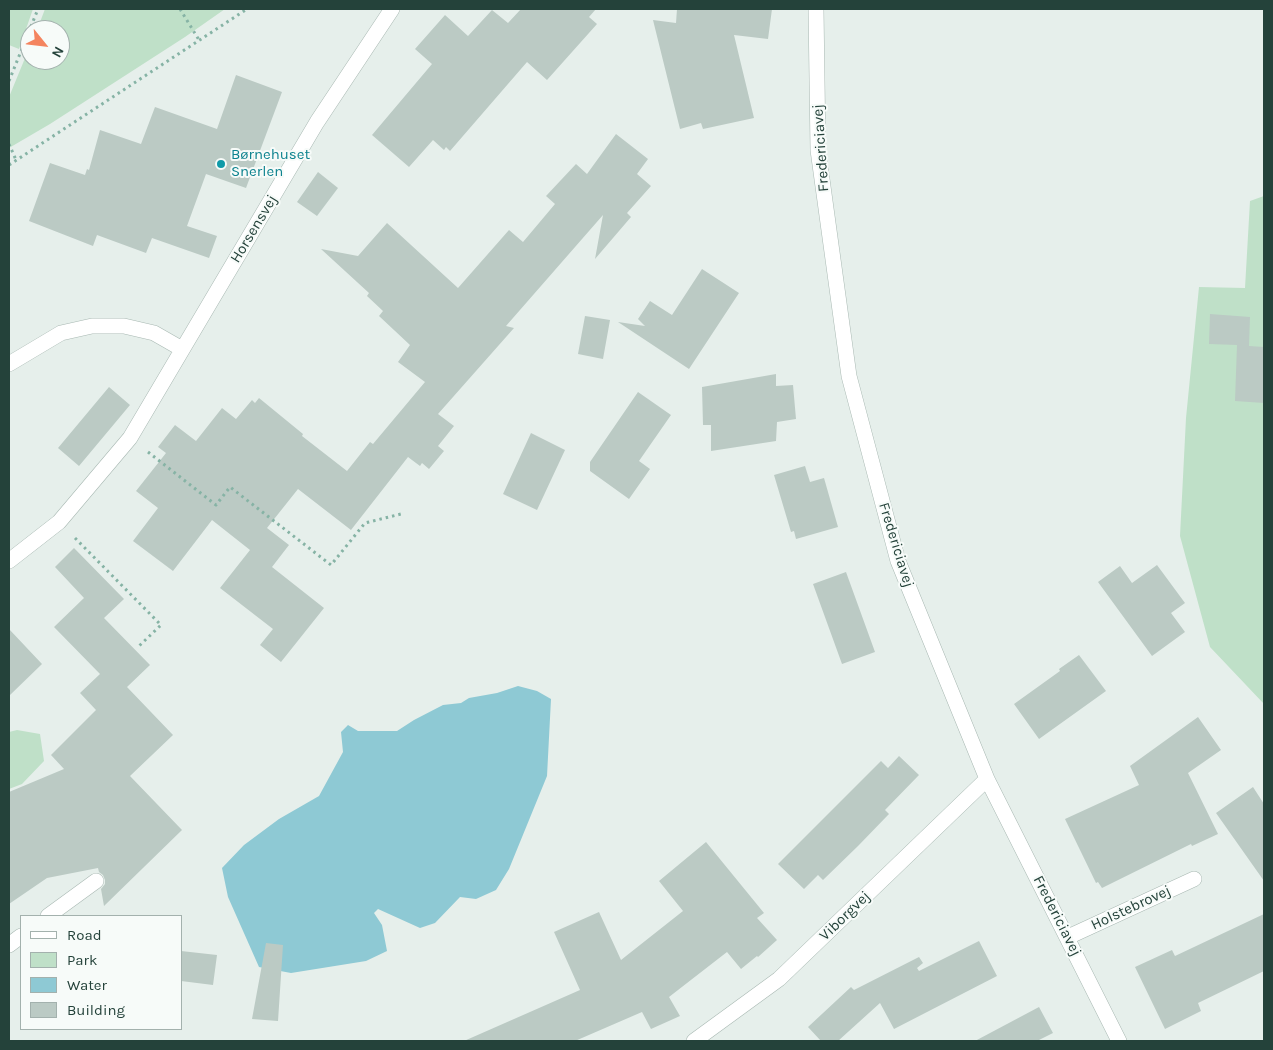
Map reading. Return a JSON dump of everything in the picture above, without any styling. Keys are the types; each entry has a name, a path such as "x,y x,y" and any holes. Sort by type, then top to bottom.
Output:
{"street":[{"name":"Horsensvej","path":"9,561 59,522 130,438 317,122 392,9"},
{"name":"Fredericiavej","path":"816,9 818,150 849,376 898,560 987,779 1068,937 1118,1041"},
{"path":"9,364 61,333 92,326 124,326 154,333 182,349"},
{"name":"Viborgvej","path":"694,1041 779,979 987,779"},
{"name":"Holstebrovej","path":"1068,937 1194,879"},
{"path":"49,915 96,882"},
{"path":"9,945 20,937"}],"path":[{"path":"9,81 38,9"},
{"path":"180,9 199,40"},
{"path":"9,165 247,9"},
{"path":"9,144 16,160"},
{"path":"130,438 216,505 230,487 331,565 365,523 401,514"},
{"path":"59,522 161,625 138,647"}],"green space":[{"path":"9,9 33,9 29,20 20,20 19,49 9,45"},
{"path":"45,9 225,9 50,124 9,148 9,97 20,70 70,70 70,20 41,20"},
{"path":"1264,196 1264,704 1210,647 1180,536 1186,418 1199,287 1245,288 1250,201"},
{"path":"17,730 40,734 44,761 22,784 9,789 9,732"}],"water":[{"path":"518,686 537,691 551,699 547,776 509,869 496,890 476,899 460,897 435,923 420,928 378,909 374,913 382,925 387,951 366,961 291,973 259,967 228,897 222,868 244,845 279,819 319,796 343,752 341,732 348,725 358,731 397,731 443,705 461,703 469,698 497,693"}],"building":[{"path":"521,9 596,9 589,17 597,24 547,80 527,62 450,151 446,147 444,150 433,140 409,167 372,135 432,64 415,49 445,15 468,36 492,10 508,23"},
{"path":"677,9 772,9 768,39 734,35 754,118 703,129 701,123 680,129 653,20 676,23"},
{"name":"Børnehuset Snerlen","path":"236,75 282,92 246,188 206,174 187,226 217,236 209,258 152,238 146,253 97,235 93,246 29,221 50,163 85,175 87,169 89,170 100,130 141,144 155,107 217,129"},
{"path":"616,134 648,159 637,174 651,186 627,213 631,217 595,259 603,215 506,326 514,328 438,414 454,426 438,446 444,451 429,469 422,463 420,466 408,457 351,530 298,489 267,528 289,545 272,567 324,608 281,662 260,645 273,629 220,588 250,550 212,520 173,571 133,541 158,508 136,491 166,453 158,447 175,425 196,441 222,408 236,419 252,400 255,403 259,398 303,434 302,436 347,471 370,442 373,444 425,382 398,362 410,345 379,316 383,311 367,296 369,293 321,249 358,256 387,223 458,288 509,230 523,242 555,204 546,196 576,164 587,174"},
{"path":"318,172 338,188 317,216 297,202"},
{"path":"702,269 739,293 689,369 618,322 645,326 638,319 650,301 672,315"},
{"path":"1210,314 1250,317 1249,346 1264,347 1264,403 1235,401 1237,345 1209,344"},
{"path":"585,316 610,320 603,359 578,354"},
{"path":"776,374 776,386 793,385 796,419 777,422 776,441 711,451 711,425 703,425 702,387"},
{"path":"109,387 130,405 79,466 58,448"},
{"path":"638,392 671,415 639,461 650,469 629,499 590,471 590,462"},
{"path":"531,433 565,450 537,510 503,494"},
{"path":"805,466 810,482 824,478 838,527 796,539 794,531 791,532 774,475"},
{"path":"74,548 124,599 104,618 150,665 127,687 173,735 130,776 182,830 104,906 101,889 105,884 105,880 98,868 47,878 9,904 9,792 64,769 51,755 96,710 80,693 100,674 54,627 84,598 55,567"},
{"path":"1157,565 1185,603 1171,613 1185,632 1152,656 1098,582 1120,566 1132,583"},
{"path":"846,572 875,652 842,664 813,584"},
{"path":"9,629 42,664 9,696"},
{"path":"1079,655 1106,691 1039,739 1014,704"},
{"path":"1198,717 1221,750 1188,773 1218,834 1192,846 1191,844 1102,888 1098,882 1096,883 1065,819 1139,785 1130,766"},
{"path":"899,756 919,775 885,810 889,814 858,846 823,880 818,875 804,889 778,864 881,761 888,768"},
{"path":"1253,787 1264,804 1264,881 1216,813"},
{"path":"706,842 764,913 757,918 777,940 758,957 741,969 727,952 669,997 680,1016 651,1029 642,1012 575,1041 464,1041 580,990 554,932 599,912 621,960 683,911 659,881"},
{"path":"1264,914 1264,971 1198,1003 1201,1011 1165,1029 1135,967 1172,950 1175,956"},
{"path":"979,941 997,976 894,1029 880,1003 838,1041 821,1041 808,1027 851,987 854,990 919,957 923,963 917,968 919,971"},
{"path":"266,943 283,945 278,1021 252,1019"},
{"path":"182,951 217,955 213,985 182,981"},
{"path":"1039,1007 1053,1033 1037,1041 975,1041"}],"place":[{"name":"Børnehuset Snerlen","path":"221,164"}]}
